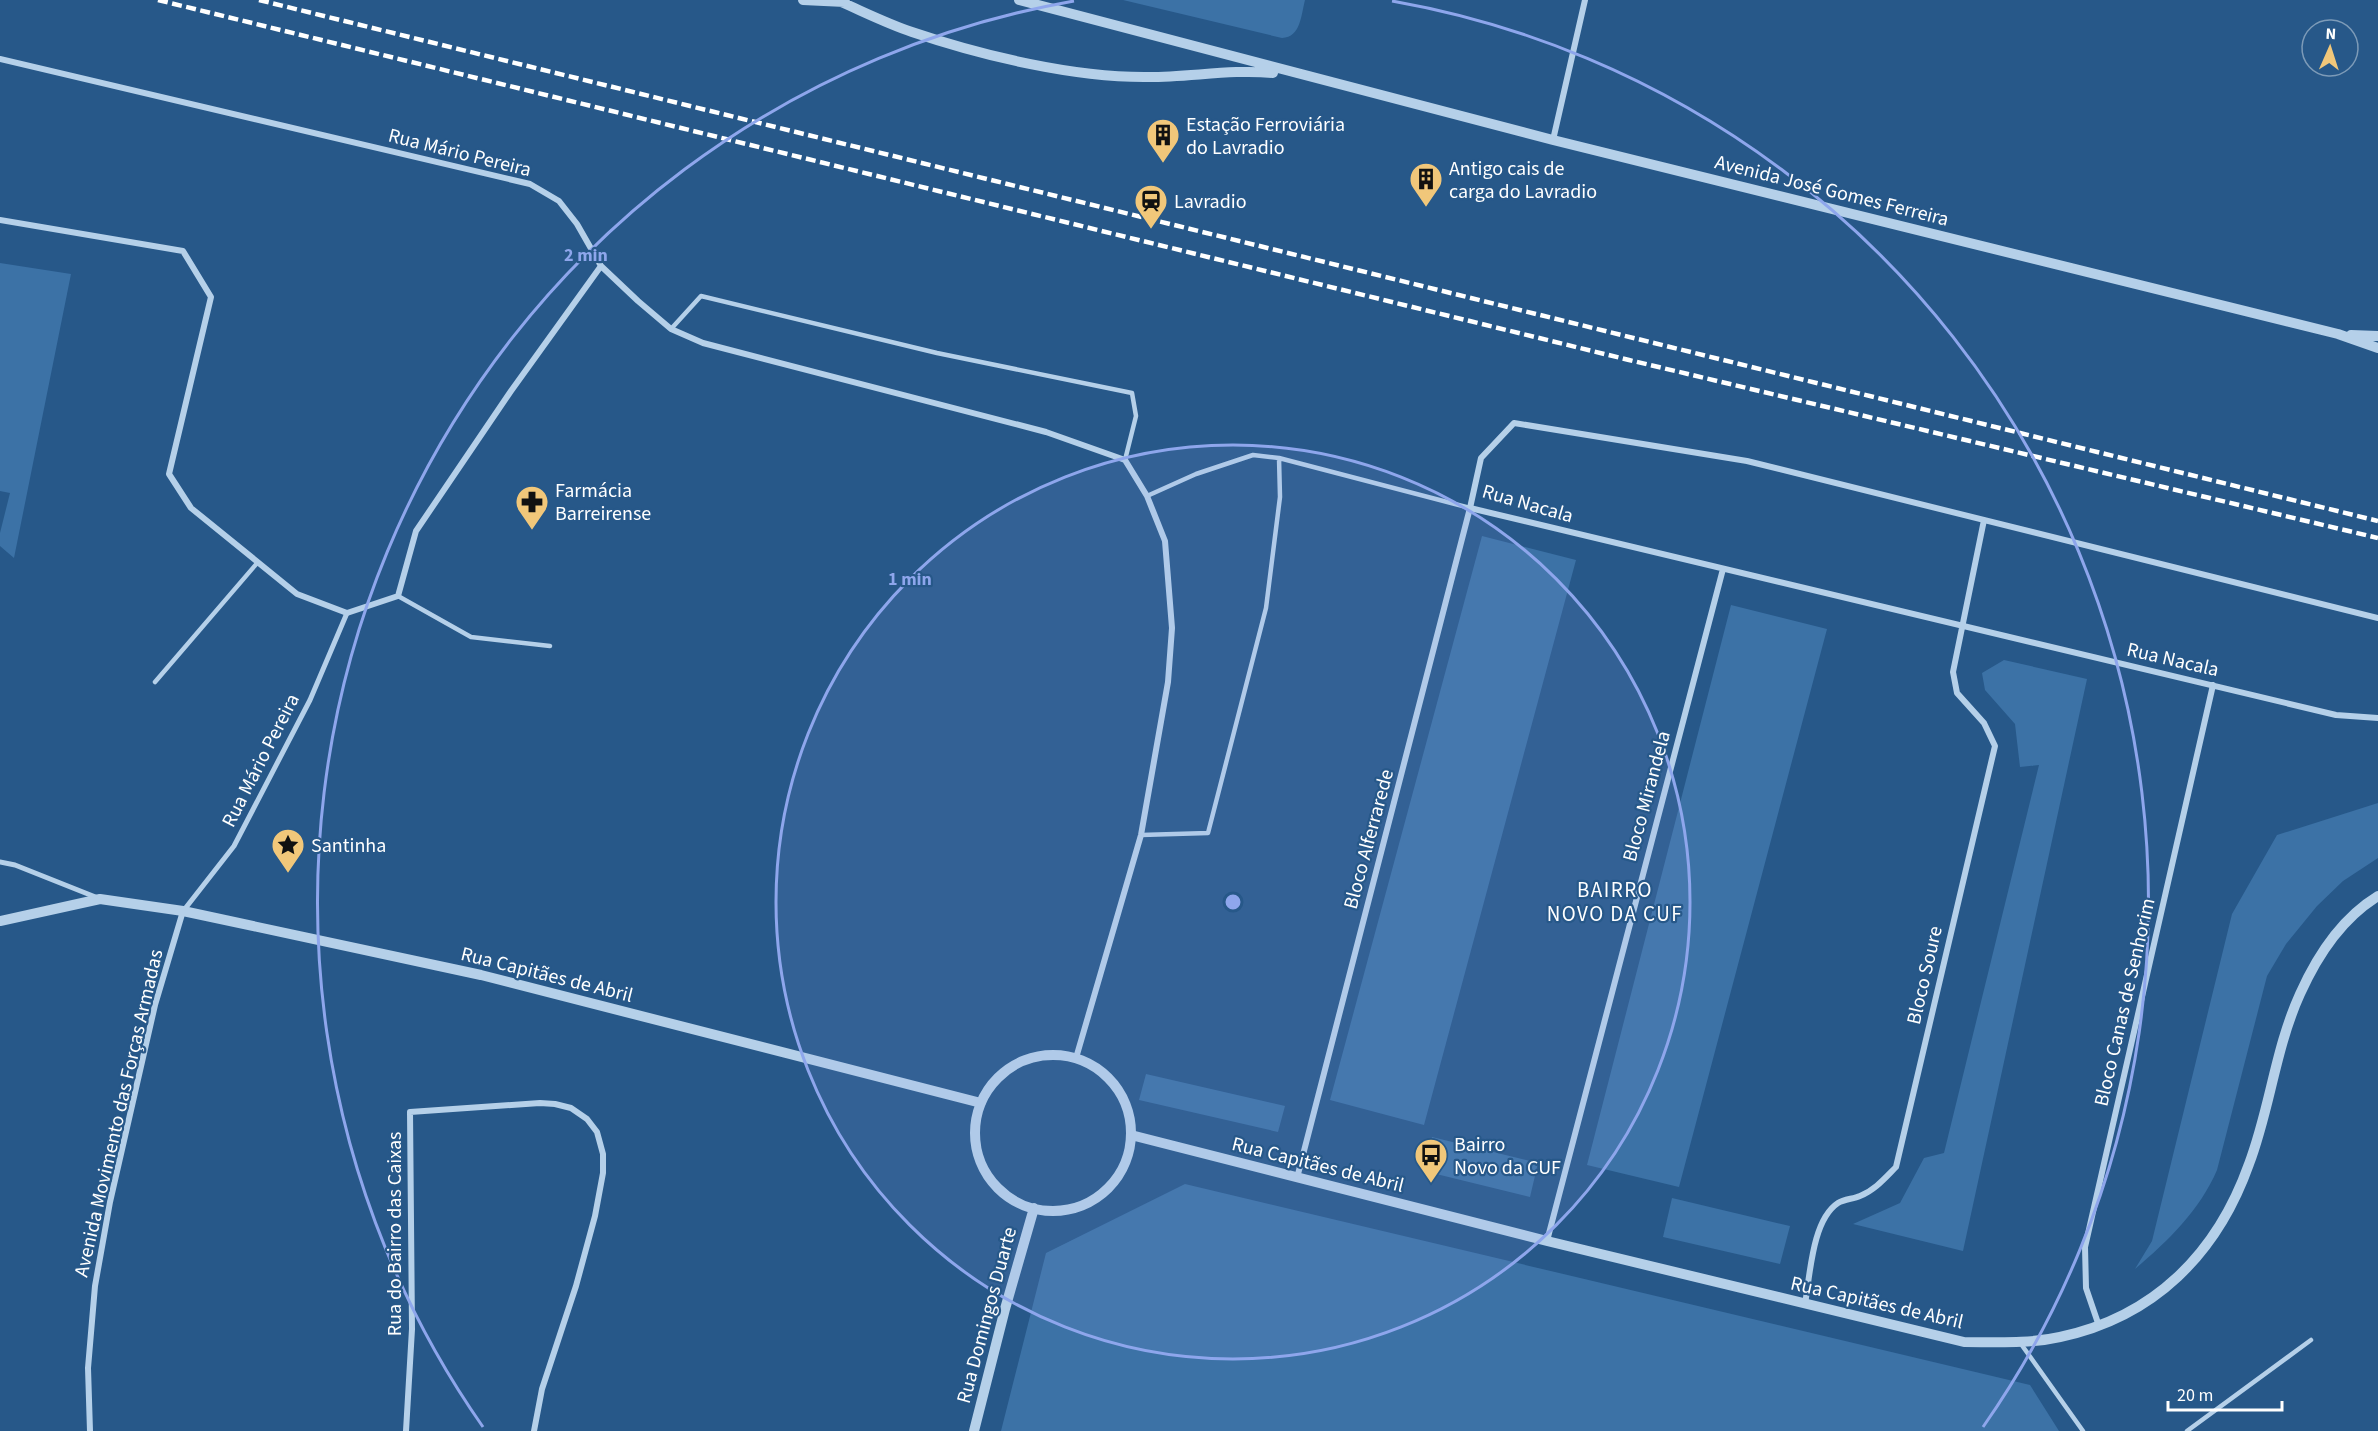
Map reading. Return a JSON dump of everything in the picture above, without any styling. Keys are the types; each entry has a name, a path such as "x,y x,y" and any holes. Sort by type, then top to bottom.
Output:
{"street":[{"path":"803,0 852,0"},
{"name":"Avenida José Gomes Ferreira","path":"1020,0 1317,80 2338,334 2378,348"},
{"path":"1553,140 1585,0"},
{"name":"Avenida José Gomes Ferreira","path":"842,1 912,32 1042,66 1094,74 1150,77 1254,71 1317,80"},
{"name":"Rua Mário Pereira","path":"0,59 530,184 559,201 577,224 602,266 638,301 671,328 703,344 1046,432 1125,460"},
{"path":"0,220 183,251 211,297 168,474 191,508 297,594 346,613 398,596 416,531 511,391 602,266"},
{"name":"Avenida José Gomes Ferreira","path":"2338,334 2378,336"},
{"name":"Rua Nacala","path":"2378,618 1747,460 1514,423 1481,458 1470,508 2336,715 2378,718"},
{"path":"1076,1058 1141,835 1168,682 1172,628 1165,541 1147,496 1125,460"},
{"name":"Bloco Alferrarede","path":"1297,1178 1470,508"},
{"path":"1962,626 1984,520"},
{"name":"Bloco Mirandela","path":"1546,1241 1723,569"},
{"name":"Rua Mário Pereira","path":"183,911 234,846 310,700 346,613"},
{"name":"Bloco Soure","path":"1805,1304 1817,1238 1824,1215 1839,1203 1861,1196 1878,1186 1896,1167 1990,769 1995,746 1984,723 1958,693 1953,672 1962,626"},
{"name":"Bloco Canas de Senhorim","path":"2099,1326 2086,1288 2085,1247 2214,685"},
{"path":"0,862 100,898"},
{"name":"Rua Capitães de Abril","path":"1131,1135 1546,1241 1964,1342 2019,1342 2059,1337 2099,1326 2146,1304 2181,1276 2206,1247 2230,1207 2250,1164 2288,1022 2307,979 2329,942 2348,920 2378,896"},
{"path":"0,921 100,898"},
{"name":"Rua Capitães de Abril","path":"100,898 183,911 288,932 481,975 981,1103"},
{"name":"Avenida Movimento das Forças Armadas","path":"90,1431 88,1368 99,1265 110,1202 155,1005 183,911"},
{"path":"1057,1055 1076,1058 1095,1067 1110,1079 1122,1096 1129,1114 1131,1135 1128,1155 1120,1173 1108,1188 1092,1200 1073,1208 1054,1210 1034,1208 1013,1199 996,1186 983,1168 976,1147 975,1124 981,1103 997,1079 1020,1062 1038,1056 1057,1055"},
{"name":"Rua do Bairro das Caixas","path":"406,1431 412,1329 410,1112 540,1103 571,1108 587,1119 597,1132 603,1154 603,1173 582,1266 554,1349 534,1431"},
{"name":"Rua Domingos Duarte","path":"974,1431 1034,1208"}],"lane":[{"path":"671,328 700,296 937,353 1132,393 1136,416 1125,460"},
{"path":"1147,496 1196,474 1253,455 1279,458 1470,508"},
{"path":"1141,835 1208,833 1266,608 1280,497 1279,458"},
{"path":"155,681 258,562"},
{"path":"398,596 471,637 550,646"},
{"path":"2187,1431 2311,1340"},
{"path":"2019,1342 2082,1431"}],"shaded area":[{"path":"1123,0 1305,0 1297,29 1288,37 1282,38"},
{"path":"0,263 71,274 14,558 0,546 0,533 10,493 0,491"},
{"path":"1482,536 1576,560 1424,1125 1330,1100"},
{"path":"1731,605 1827,629 1679,1187 1587,1165"},
{"path":"2004,660 2087,679 1963,1251 1853,1224 1900,1203 1924,1158 1944,1153 2039,765 2020,767 2015,724 1985,690 1982,673"},
{"path":"2378,803 2378,858 2343,881 2317,906 2286,944 2267,976 2217,1170 2210,1185 2182,1224 2135,1269 2152,1241 2232,914 2277,835"},
{"path":"1146,1074 1285,1106 1278,1132 1139,1100"},
{"path":"1432,1137 1538,1163 1530,1197 1424,1171"},
{"path":"1185,1184 2030,1385 2059,1431 1001,1431 1046,1253"},
{"path":"1672,1198 1790,1226 1780,1264 1663,1237"}],"railway":[{"path":"158,0 1629,360 2378,538"},
{"path":"259,0 2378,521"}],"place":[{"name":"Estação Ferroviária do Lavradio","path":"1163,164"},
{"name":"Antigo cais de carga do Lavradio","path":"1426,208"},
{"name":"Lavradio","path":"1151,230"},
{"name":"Farmácia Barreirense","path":"532,531"},
{"name":"Santinha","path":"288,874"},
{"name":"Bairro Novo da CUF","path":"1431,1184"}],"district":[{"name":"BAIRRO NOVO DA CUF","path":"1615,902"}]}
